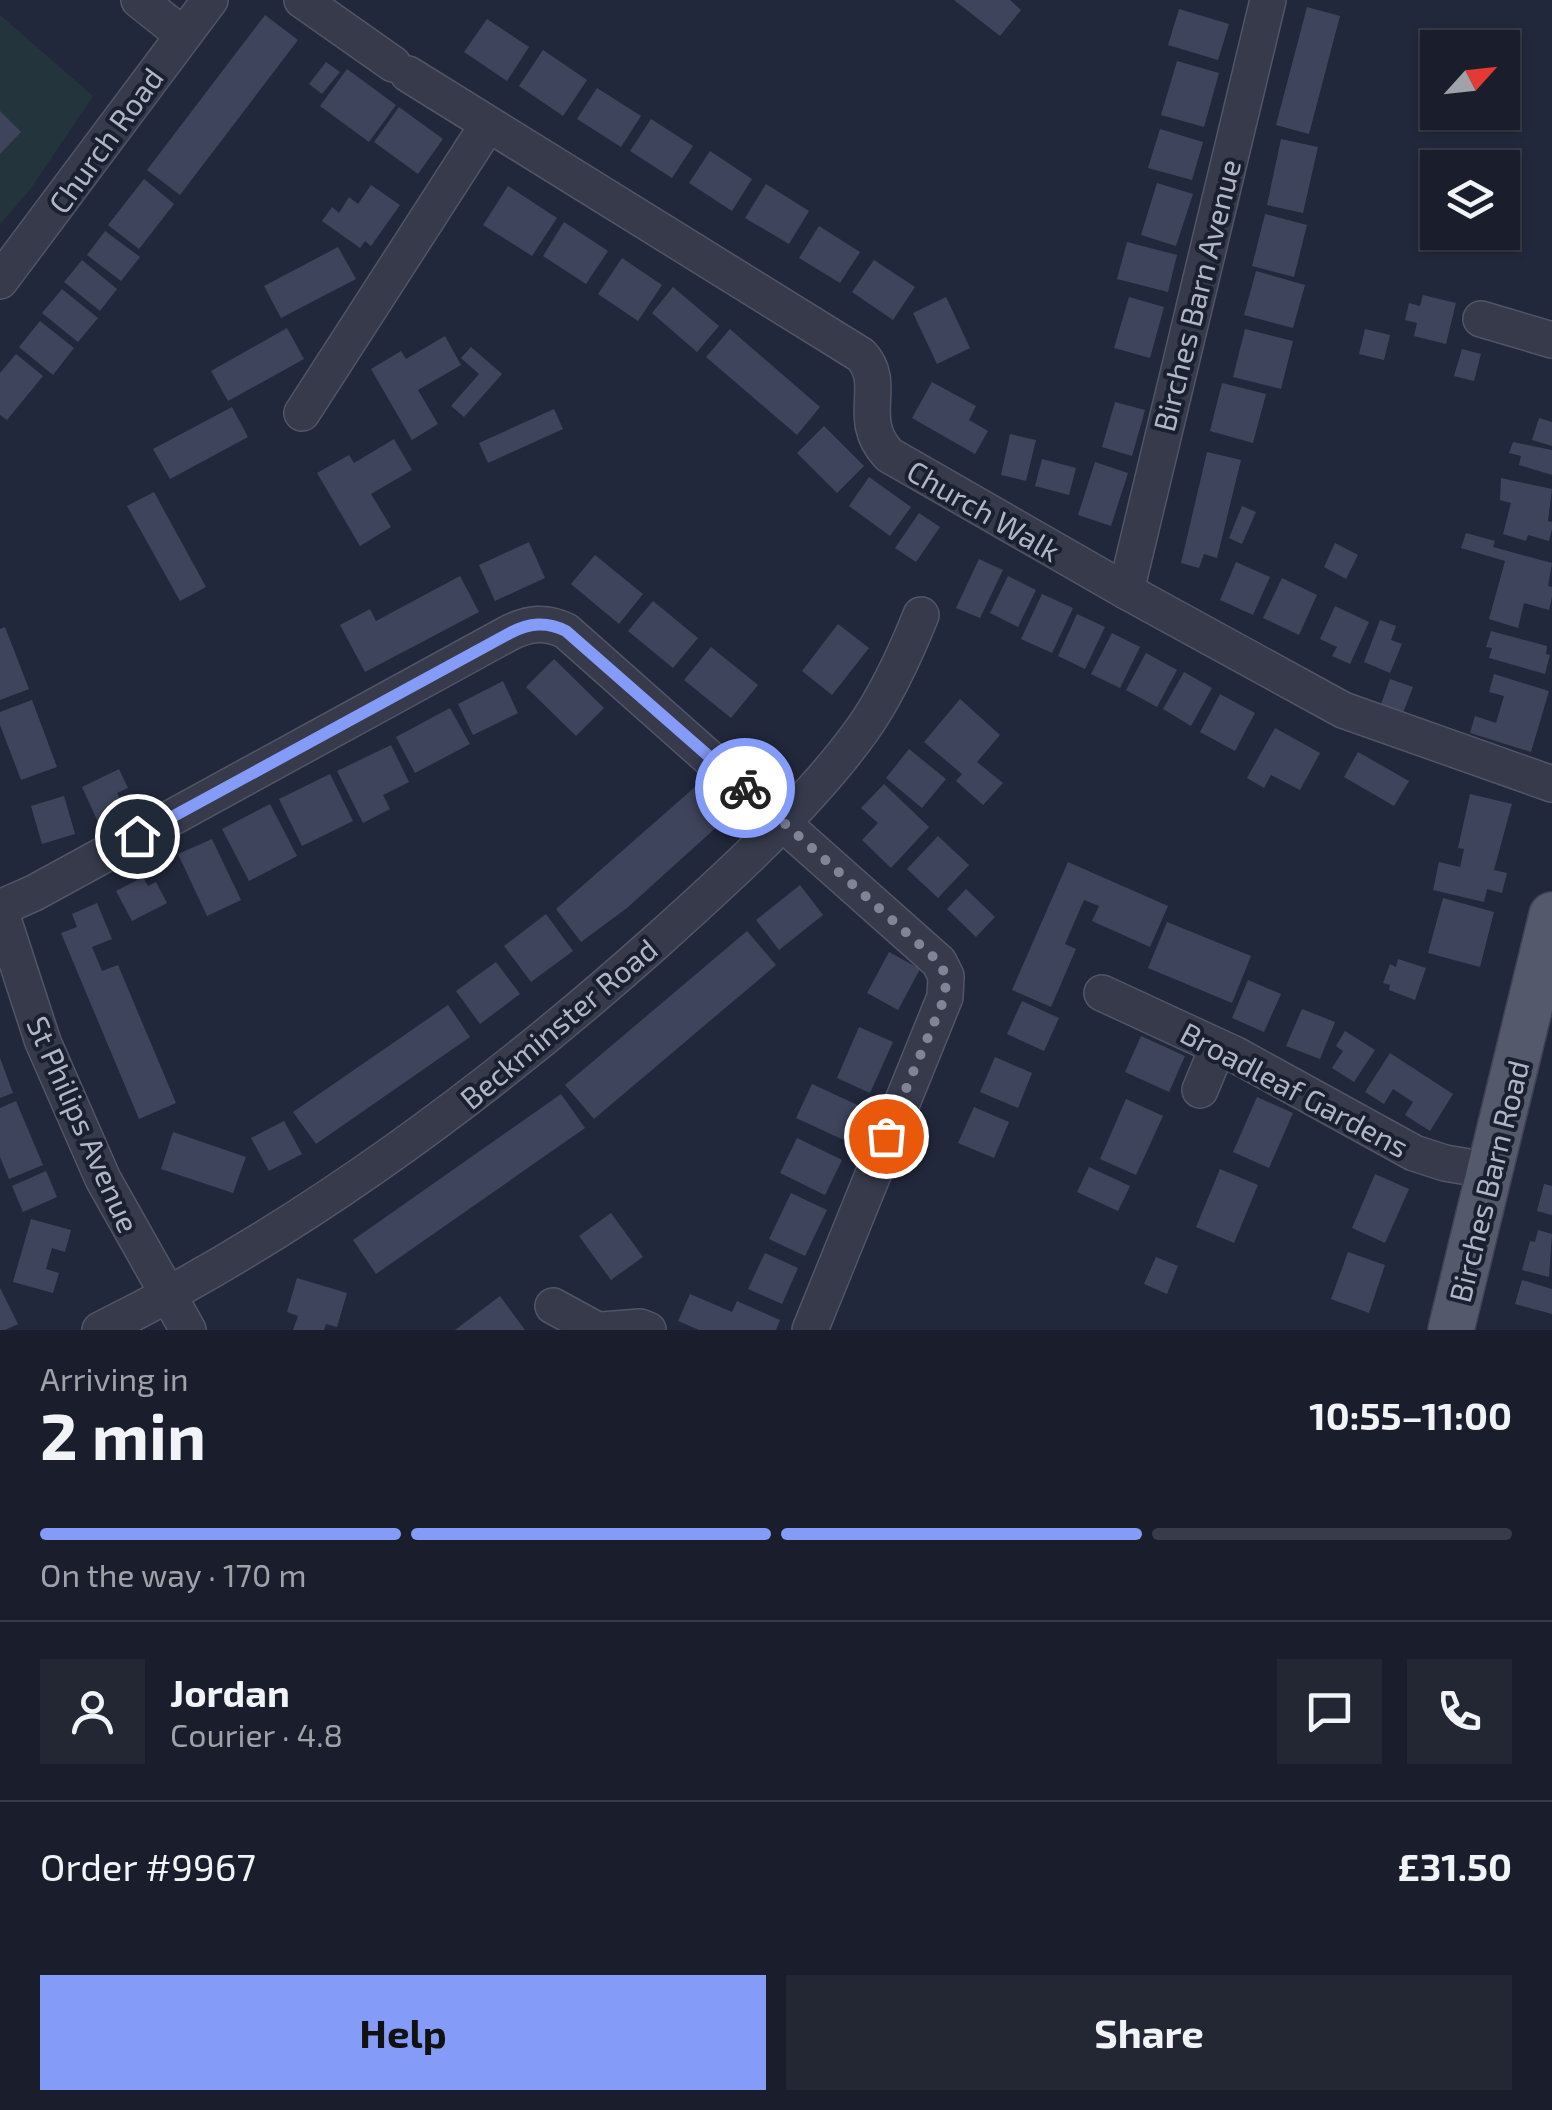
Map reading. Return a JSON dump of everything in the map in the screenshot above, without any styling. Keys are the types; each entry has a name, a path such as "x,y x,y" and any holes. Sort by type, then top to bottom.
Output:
{"main road":[{"name":"Birches Barn Road","path":"1451,1330 1552,915"}],"street":[{"path":"139,0 183,35"},
{"name":"Church Road","path":"0,281 210,0"},
{"name":"Church Walk","path":"302,0 487,126 861,355 868,363 874,384 871,423 880,446 889,455 1343,710 1552,784"},
{"name":"Birches Barn Avenue","path":"1126,591 1268,0"},
{"path":"295,419 487,126"},
{"path":"1481,319 1552,340"},
{"name":"Beckminster Road","path":"100,1330 168,1296 379,1163 467,1100 622,972 782,822 862,730 921,616"},
{"path":"0,909 524,626 542,624 566,631 939,962 946,976 945,997 810,1330"},
{"name":"St Philips Avenue","path":"0,909 43,1042 103,1179 188,1330"},
{"name":"Broadleaf Gardens","path":"1102,992 1302,1090 1414,1153 1492,1171"},
{"path":"1200,1090 1218,1049"},
{"path":"553,1306 600,1330 648,1330"}],"shaded area":[{"path":"0,15 93,96 29,191 0,224"}],"building":[{"path":"954,0 1010,0 1021,10 1000,36"},
{"path":"1307,7 1340,16 1309,134 1276,125"},
{"path":"1179,9 1229,24 1218,60 1168,45"},
{"path":"265,15 298,40 180,195 147,170"},
{"path":"487,19 529,47 507,81 464,52"},
{"path":"543,50 587,80 563,116 519,86"},
{"path":"1177,61 1219,73 1204,127 1161,115"},
{"path":"326,62 340,72 322,94 309,84"},
{"path":"347,69 396,105 369,142 320,106"},
{"path":"597,88 641,116 621,147 577,119"},
{"path":"399,107 443,139 418,174 374,142"},
{"path":"0,111 21,132 0,154"},
{"path":"651,119 693,146 672,178 630,151"},
{"path":"1160,129 1203,142 1192,180 1148,168"},
{"path":"1281,139 1318,147 1303,213 1267,205"},
{"path":"710,151 752,179 732,211 689,183"},
{"path":"144,179 174,204 139,249 108,225"},
{"path":"1157,183 1193,194 1176,246 1141,235"},
{"path":"766,184 809,211 789,244 745,218"},
{"path":"371,185 400,205 371,246 365,241 360,248 322,221 332,207 339,213 349,197 358,204"},
{"path":"508,186 557,218 532,256 483,225"},
{"path":"1265,214 1307,225 1294,277 1252,266"},
{"path":"564,222 608,251 586,284 543,256"},
{"path":"819,226 860,252 840,283 799,258"},
{"path":"105,231 140,257 121,281 87,255"},
{"path":"1127,242 1177,255 1168,292 1117,279"},
{"path":"338,247 356,279 281,318 264,286"},
{"path":"622,258 662,285 638,321 598,294"},
{"path":"82,260 117,289 100,311 64,282"},
{"path":"874,260 915,287 893,320 852,292"},
{"path":"1256,271 1305,285 1293,328 1244,315"},
{"path":"673,287 719,326 697,352 652,313"},
{"path":"62,289 98,318 78,342 42,313"},
{"path":"1423,295 1456,303 1446,344 1414,336 1417,323 1405,320 1409,303 1420,306"},
{"path":"946,297 970,348 937,364 913,313"},
{"path":"1129,297 1164,307 1150,358 1114,348"},
{"path":"40,321 74,348 53,375 19,347"},
{"path":"287,328 304,359 228,401 211,371"},
{"path":"730,329 820,407 797,435 706,357"},
{"path":"1245,329 1293,341 1281,389 1233,377"},
{"path":"1365,329 1390,335 1384,360 1359,354"},
{"path":"445,336 461,365 418,390 438,424 412,440 371,369 401,351 406,359"},
{"path":"471,347 502,374 464,417 451,406 479,374 461,358"},
{"path":"1462,349 1481,354 1474,381 1454,376"},
{"path":"16,354 43,376 7,420 0,415 0,373"},
{"path":"932,382 976,406 969,420 988,431 975,454 912,418"},
{"path":"1222,383 1266,394 1253,443 1210,431"},
{"path":"1115,402 1145,410 1132,456 1102,447"},
{"path":"232,407 248,437 170,479 153,449"},
{"path":"554,409 563,429 488,463 479,443"},
{"path":"1539,418 1552,422 1552,446 1532,440"},
{"path":"824,426 864,466 837,493 797,453"},
{"path":"1010,434 1036,440 1026,481 1001,475"},
{"path":"394,439 412,470 371,494 391,527 360,546 317,473 349,455 354,463"},
{"path":"1513,442 1552,450 1552,475 1519,465 1521,456 1509,453"},
{"path":"1207,452 1241,460 1217,558 1204,554 1199,568 1181,563"},
{"path":"1042,459 1076,468 1069,495 1035,486"},
{"path":"1095,462 1128,473 1111,526 1078,515"},
{"path":"869,477 911,507 890,536 849,506"},
{"path":"1501,478 1552,489 1549,541 1528,535 1526,541 1503,534 1511,503 1500,500"},
{"path":"154,492 206,587 180,601 127,506"},
{"path":"1242,506 1256,512 1242,544 1229,538"},
{"path":"919,513 940,527 916,562 895,548"},
{"path":"1466,533 1495,541 1493,547 1552,563 1549,610 1524,603 1518,628 1489,619 1505,561 1461,548"},
{"path":"529,542 545,578 495,601 479,565"},
{"path":"1335,543 1358,555 1346,579 1324,567"},
{"path":"595,555 643,594 619,624 571,584"},
{"path":"979,559 1003,570 980,618 956,608"},
{"path":"1236,562 1270,577 1253,615 1220,600"},
{"path":"460,576 479,612 365,672 340,625 370,609 376,621"},
{"path":"1008,576 1036,590 1018,627 990,613"},
{"path":"1282,578 1317,595 1299,635 1263,618"},
{"path":"1042,594 1073,608 1052,653 1021,639"},
{"path":"653,601 698,638 673,668 628,631"},
{"path":"1335,606 1369,622 1350,664 1332,656 1337,647 1320,639"},
{"path":"1077,614 1105,627 1085,669 1058,656"},
{"path":"1380,620 1396,626 1391,640 1402,644 1390,673 1364,662"},
{"path":"838,624 869,648 832,695 802,671"},
{"path":"5,627 29,689 0,700 0,629"},
{"path":"1491,631 1547,646 1546,654 1550,655 1545,674 1489,658 1492,648 1486,647"},
{"path":"1112,633 1140,647 1120,688 1091,674"},
{"path":"711,647 758,685 731,718 684,680"},
{"path":"1146,653 1177,670 1157,707 1126,690"},
{"path":"554,659 604,708 576,736 526,687"},
{"path":"1184,672 1212,688 1191,726 1163,709"},
{"path":"1494,674 1549,691 1531,752 1470,733 1475,716 1496,723 1504,696 1489,692"},
{"path":"1390,679 1413,687 1401,718 1379,710"},
{"path":"503,681 518,713 473,735 458,704"},
{"path":"1220,694 1255,713 1235,751 1200,732"},
{"path":"960,699 1000,735 977,762 1003,783 983,805 956,781 962,774 924,742"},
{"path":"32,700 57,767 21,780 0,725 0,712"},
{"path":"450,708 470,744 415,773 396,737"},
{"path":"1275,728 1320,753 1300,790 1271,775 1264,788 1247,778"},
{"path":"391,745 409,782 383,795 390,809 363,823 337,771"},
{"path":"909,749 946,779 922,808 886,778"},
{"path":"1358,752 1409,781 1394,806 1344,777"},
{"path":"119,769 128,788 117,793 125,809 98,822 82,787"},
{"path":"712,772 741,805 627,908 581,942 556,909"},
{"path":"330,774 353,821 302,846 279,799"},
{"path":"884,784 929,827 891,868 862,840 878,823 861,808"},
{"path":"1470,794 1512,804 1494,870 1507,873 1502,893 1487,889 1484,902 1433,890 1439,862 1460,867 1464,849 1458,848"},
{"path":"64,796 75,834 42,844 31,806"},
{"path":"270,804 297,856 249,881 222,829"},
{"path":"938,836 969,865 938,898 907,869"},
{"path":"212,839 241,900 207,916 178,854"},
{"path":"1068,862 1168,906 1150,947 1092,921 1099,906 1084,900 1065,944 1076,949 1051,1007 1012,990"},
{"path":"143,877 148,886 156,882 167,903 132,921 116,891"},
{"path":"800,885 823,915 779,950 756,920"},
{"path":"966,889 995,917 976,937 947,909"},
{"path":"1443,898 1494,912 1480,967 1428,953"},
{"path":"97,903 112,939 92,947 102,971 118,965 176,1103 139,1119 61,933 77,927 72,914"},
{"path":"546,914 573,951 531,982 504,946"},
{"path":"1167,922 1251,956 1232,1003 1148,968"},
{"path":"747,931 776,965 594,1119 565,1085"},
{"path":"889,952 920,969 898,1010 867,993"},
{"path":"1398,959 1426,968 1415,1000 1389,990 1390,985 1383,983 1390,964 1396,967"},
{"path":"496,962 520,994 480,1024 456,991"},
{"path":"1248,980 1281,994 1264,1032 1232,1018"},
{"path":"1022,1001 1059,1018 1044,1051 1007,1034"},
{"path":"448,1005 470,1037 316,1144 293,1112"},
{"path":"1302,1009 1335,1022 1320,1059 1286,1046"},
{"path":"859,1027 893,1042 870,1093 837,1078"},
{"path":"1345,1031 1375,1050 1354,1082 1332,1068 1343,1051 1336,1046"},
{"path":"1141,1036 1185,1056 1169,1092 1125,1072"},
{"path":"1390,1053 1453,1094 1430,1131 1405,1115 1413,1102 1393,1089 1384,1104 1365,1092"},
{"path":"995,1057 1032,1073 1018,1108 980,1092"},
{"path":"0,1058 13,1093 0,1098"},
{"path":"812,1084 864,1108 848,1142 796,1118"},
{"path":"561,1094 585,1128 376,1274 353,1240"},
{"path":"1257,1097 1293,1113 1269,1168 1233,1152"},
{"path":"1126,1099 1163,1116 1136,1175 1100,1159"},
{"path":"16,1101 43,1165 9,1179 0,1157 0,1108"},
{"path":"974,1107 1009,1122 994,1158 958,1143"},
{"path":"284,1121 302,1154 269,1171 251,1138"},
{"path":"173,1132 246,1157 233,1193 161,1169"},
{"path":"797,1138 842,1160 825,1195 780,1173"},
{"path":"1089,1167 1130,1186 1118,1211 1077,1192"},
{"path":"1220,1169 1258,1185 1234,1243 1196,1227"},
{"path":"46,1171 57,1197 23,1212 12,1186"},
{"path":"1375,1174 1409,1189 1385,1243 1352,1228"},
{"path":"1544,1184 1552,1186 1552,1215 1537,1211"},
{"path":"791,1193 827,1210 805,1256 769,1239"},
{"path":"611,1213 643,1257 611,1280 579,1236"},
{"path":"31,1219 71,1230 65,1252 52,1248 46,1269 59,1273 53,1293 13,1282"},
{"path":"1538,1230 1552,1234 1549,1277 1522,1270 1530,1241 1535,1242"},
{"path":"1348,1252 1385,1265 1369,1313 1331,1299"},
{"path":"765,1253 798,1268 782,1304 748,1289"},
{"path":"1156,1257 1178,1266 1167,1294 1144,1284"},
{"path":"297,1278 347,1293 337,1327 326,1324 324,1330 293,1330 298,1316 287,1312"},
{"path":"1522,1280 1552,1289 1552,1314 1515,1304"},
{"path":"0,1288 18,1324 5,1330 0,1330"},
{"path":"690,1294 732,1312 737,1301 780,1320 776,1330 699,1330 678,1321"},
{"path":"500,1296 525,1330 455,1330"}],"way so far":[{"path":"745,788 939,962 946,976 945,997 886,1136"}],"route":[{"path":"137,836 510,633 542,624 566,631 745,788"}]}
